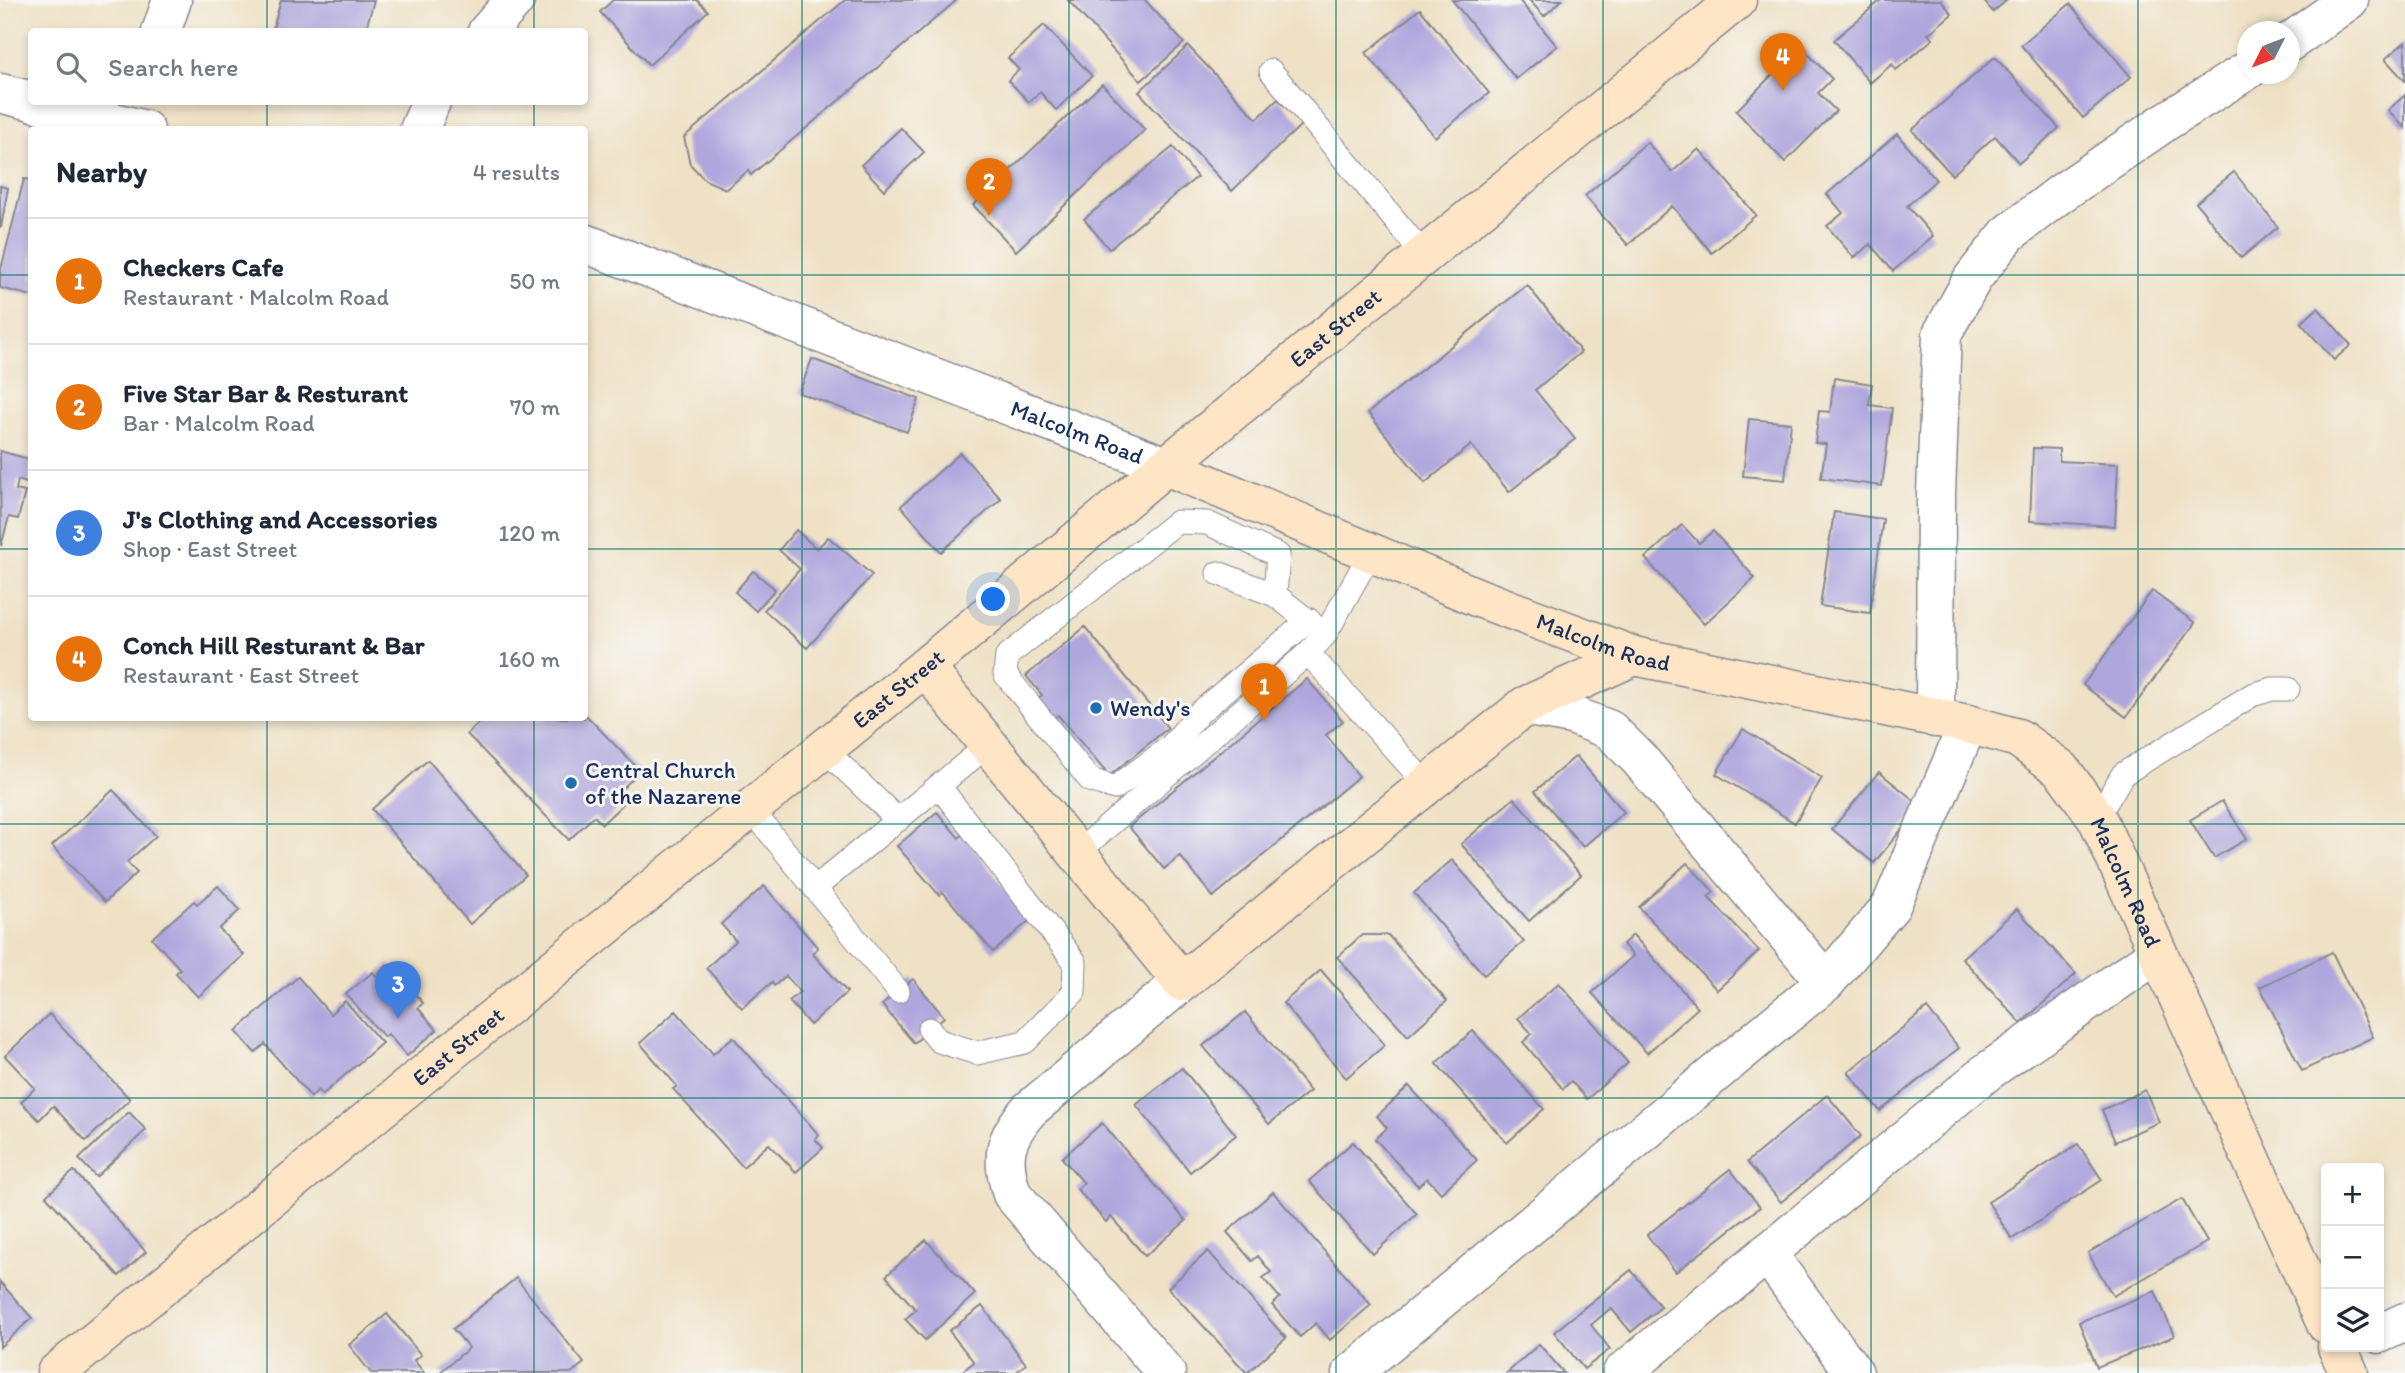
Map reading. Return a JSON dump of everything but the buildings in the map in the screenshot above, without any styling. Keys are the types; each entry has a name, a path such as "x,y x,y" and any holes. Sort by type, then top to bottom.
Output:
{"street":[{"path":"162,28 172,0"},
{"path":"490,28 515,0"},
{"name":"East Street","path":"56,1373 925,667 1166,466 1737,0"},
{"path":"2300,35 2349,0"},
{"path":"1352,1373 1826,982 1891,906 1952,721 1936,480 1941,334 1973,278 2008,234 2060,194 2237,77"},
{"path":"0,93 28,100"},
{"path":"53,105 135,121"},
{"path":"421,126 430,105"},
{"name":"Malcolm Road","path":"588,245 1166,466 1479,597 1634,656 1952,721 2018,738 2061,769 2097,818 2321,1306"},
{"path":"1166,1373 1012,1194 1005,1172 1006,1149 1014,1128 1029,1110 1181,982 1525,706 1634,656"},
{"path":"925,667 1181,982"},
{"path":"1525,706 1572,715 1610,730 1639,759 1826,982"},
{"path":"1622,1373 1987,1072 2158,953"},
{"path":"1767,1253 1854,1373"},
{"path":"2384,1332 2405,1322"}],"lane":[{"path":"1271,71 1424,255"},
{"path":"1275,595 1278,555 1206,523 1177,522 1007,656 1005,674 1090,780 1115,788 1170,747 1200,712 1317,628"},
{"path":"1077,853 1308,653 1317,628 1371,552"},
{"path":"1218,573 1275,595 1317,628"},
{"path":"1308,653 1427,785"},
{"path":"2097,818 2123,774 2252,695 2288,688"},
{"path":"815,888 988,745"},
{"path":"824,749 898,820"},
{"path":"929,1029 939,1041 977,1053 1024,1042 1074,992 1075,962 939,786"},
{"path":"750,808 898,991"}],"place":[{"name":"Conch Hill Resturant & Bar","path":"1783,91"},
{"name":"Five Star Bar & Resturant","path":"989,216"},
{"name":"Wendy's","path":"1096,708"},
{"name":"Checkers Cafe","path":"1264,721"},
{"name":"Central Church of the Nazarene","path":"571,783"},
{"name":"J's Clothing and Accessories","path":"398,1019"}]}
